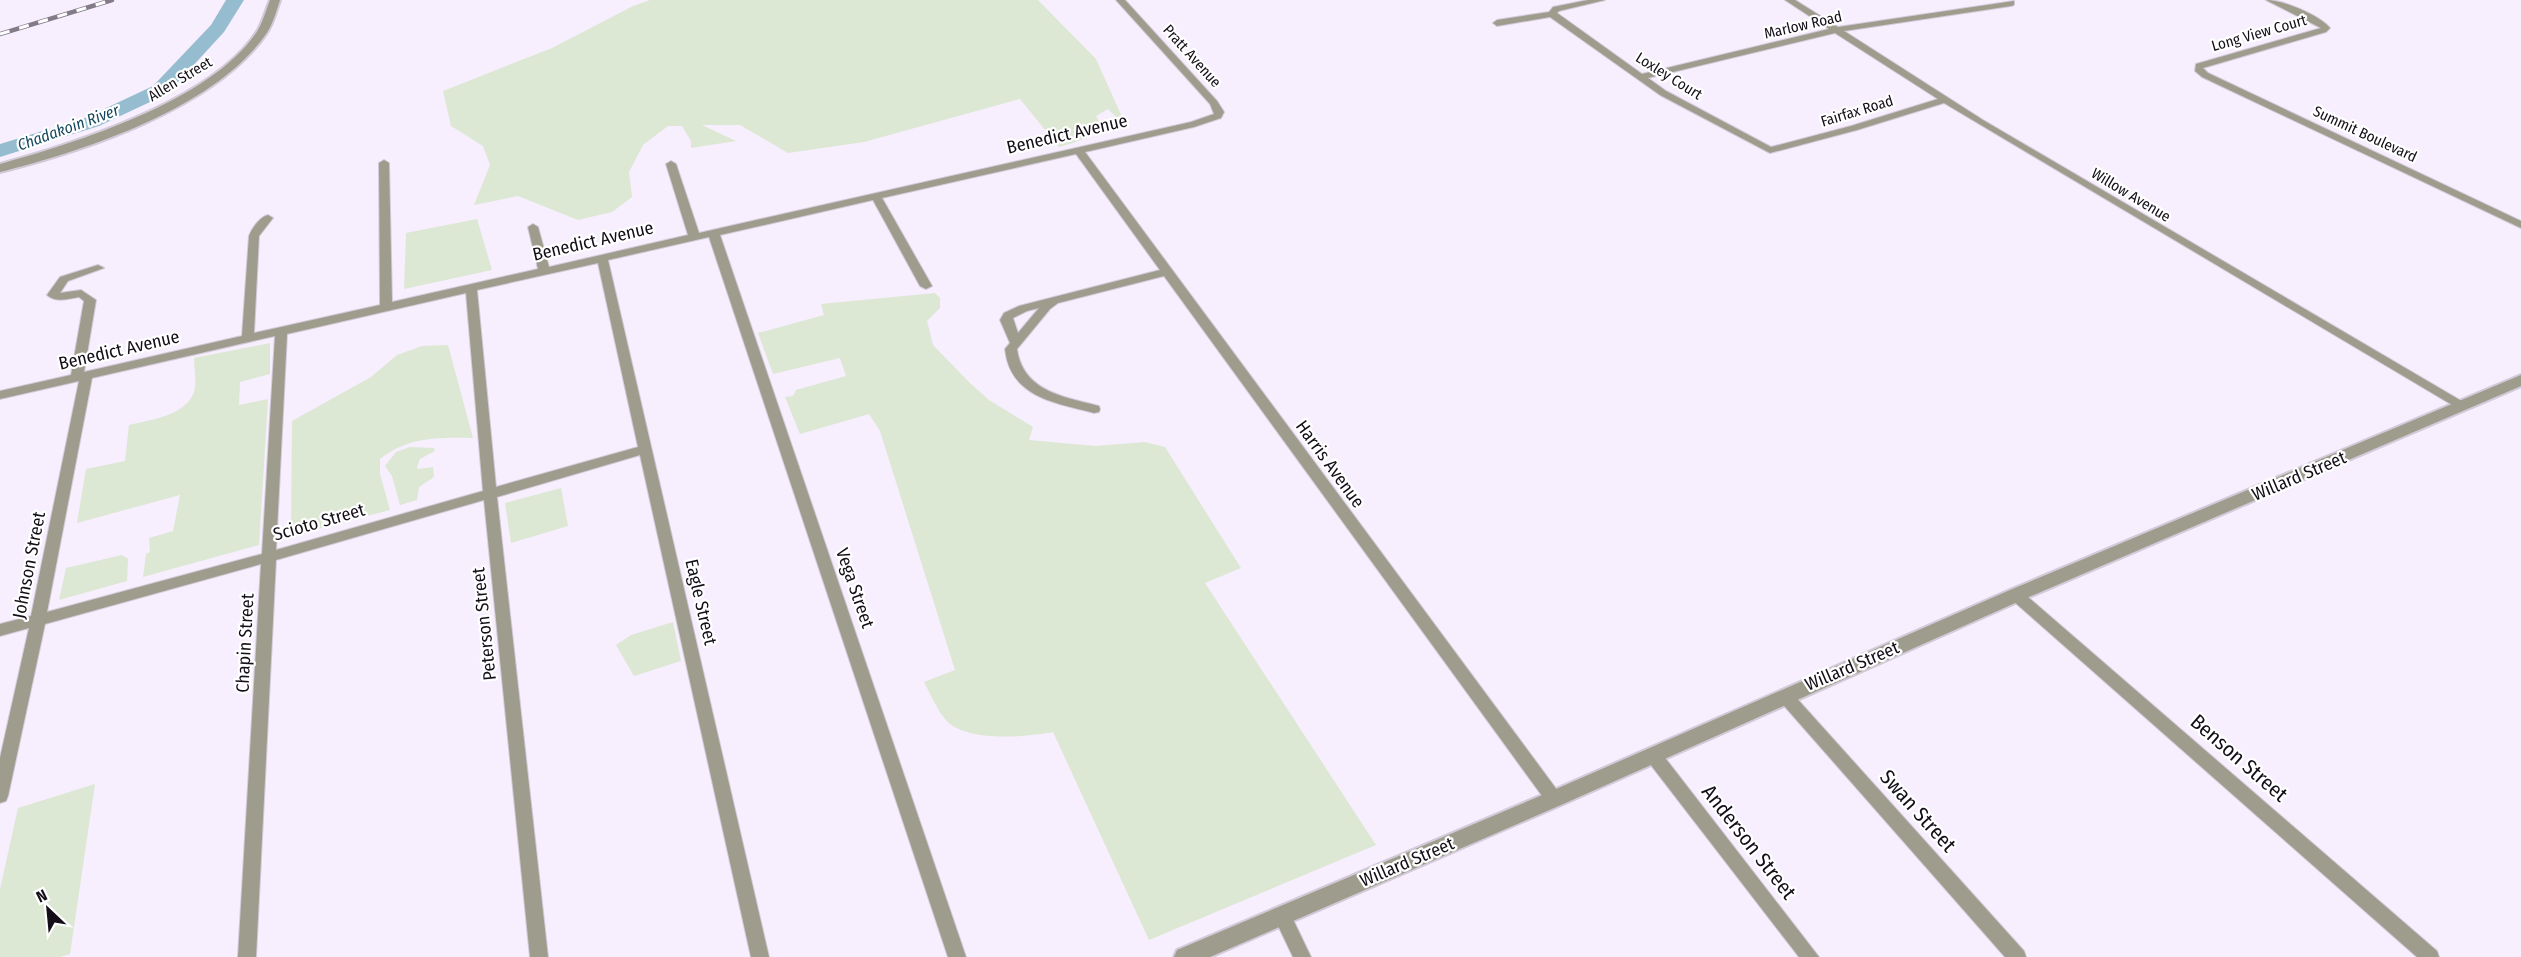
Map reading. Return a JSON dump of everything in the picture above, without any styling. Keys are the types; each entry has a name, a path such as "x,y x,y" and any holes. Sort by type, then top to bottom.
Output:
{"street":[{"name":"Allen Street","path":"0,168 96,139 194,91 247,50 264,29 275,0"},
{"name":"Pratt Avenue","path":"1120,0 1220,111 1213,119 1194,123"},
{"path":"1497,23 1552,14 1556,9 1601,0"},
{"name":"Willow Avenue","path":"1789,0 1945,100 2142,219 2464,406"},
{"name":"Long View Court","path":"2198,68 2324,30 2325,26 2270,0"},
{"name":"Marlow Road","path":"1639,77 1836,30 2011,3"},
{"name":"Loxley Court","path":"1552,14 1663,93 1761,146 1777,150"},
{"name":"Summit Boulevard","path":"2198,68 2205,75 2521,225"},
{"name":"Fairfax Road","path":"1777,150 1945,100"},
{"name":"Benedict Avenue","path":"0,395 1194,123"},
{"name":"Harris Avenue","path":"1078,150 1554,799"},
{"path":"384,163 386,307"},
{"path":"671,164 694,236"},
{"path":"875,195 926,286"},
{"path":"248,339 254,236 268,218"},
{"path":"533,227 544,270"},
{"name":"Vega Street","path":"713,232 957,957"},
{"name":"Eagle Street","path":"602,257 760,957"},
{"name":"Johnson Street","path":"0,796 38,619 81,377 89,297 81,293 57,297 53,295 64,279 98,268"},
{"path":"1016,344 1006,320 1008,316 1023,308 1167,272"},
{"name":"Peterson Street","path":"471,287 490,494 539,957"},
{"path":"1054,301 1046,307 1011,349 1011,355 1026,384 1053,400 1094,409"},
{"name":"Chapin Street","path":"247,957 281,331"},
{"name":"Willard Street","path":"1185,957 1554,799 2016,595 2521,380"},
{"name":"Scioto Street","path":"0,630 269,557 647,449"},
{"name":"Benson Street","path":"2016,595 2430,957"},
{"name":"Swan Street","path":"1785,696 2017,957"},
{"name":"Anderson Street","path":"1653,755 1810,957"},
{"path":"1282,915 1302,957"}],"green space":[{"path":"650,0 1038,0 1096,59 1127,128 1108,109 1096,116 1101,125 1097,130 1082,139 1059,147 1020,99 864,142 788,153 740,125 702,125 736,141 691,148 691,141 682,126 668,126 643,145 629,172 632,197 612,212 578,220 518,196 474,205 490,165 483,146 451,126 443,91 552,48 633,6"},
{"path":"477,219 492,270 404,289 406,233"},
{"path":"935,293 940,298 940,308 927,321 933,345 989,400 1033,427 1029,440 1095,446 1145,442 1165,447 1241,568 1205,583 1376,845 1149,940 1053,732 1012,736 981,735 954,727 945,719 924,682 955,670 880,431 869,414 800,434 785,397 793,396 796,390 846,376 840,358 773,374 758,333 824,315 821,304"},
{"path":"270,343 270,374 240,382 239,405 268,399 259,545 143,577 146,554 150,552 149,538 173,531 180,495 77,523 86,469 125,461 129,425 166,416 183,407 190,400 195,388 194,358"},
{"path":"448,345 473,438 424,440 401,446 380,459 380,474 390,510 291,536 292,421 371,377 397,355 422,346"},
{"path":"410,447 434,448 435,451 420,459 417,467 418,469 433,467 434,477 419,487 417,500 400,505 392,476 385,466 396,452"},
{"path":"561,488 568,526 511,543 505,503"},
{"path":"122,555 128,559 127,581 59,600 66,568"},
{"path":"673,622 681,661 634,676 616,645 631,635"},
{"path":"95,784 70,954 60,957 0,957 0,889 18,808"}],"waterway":[{"name":"Chadakoin River","path":"0,151 92,122 160,90 218,28 235,0"}],"railway":[{"path":"0,34 112,0"}]}
